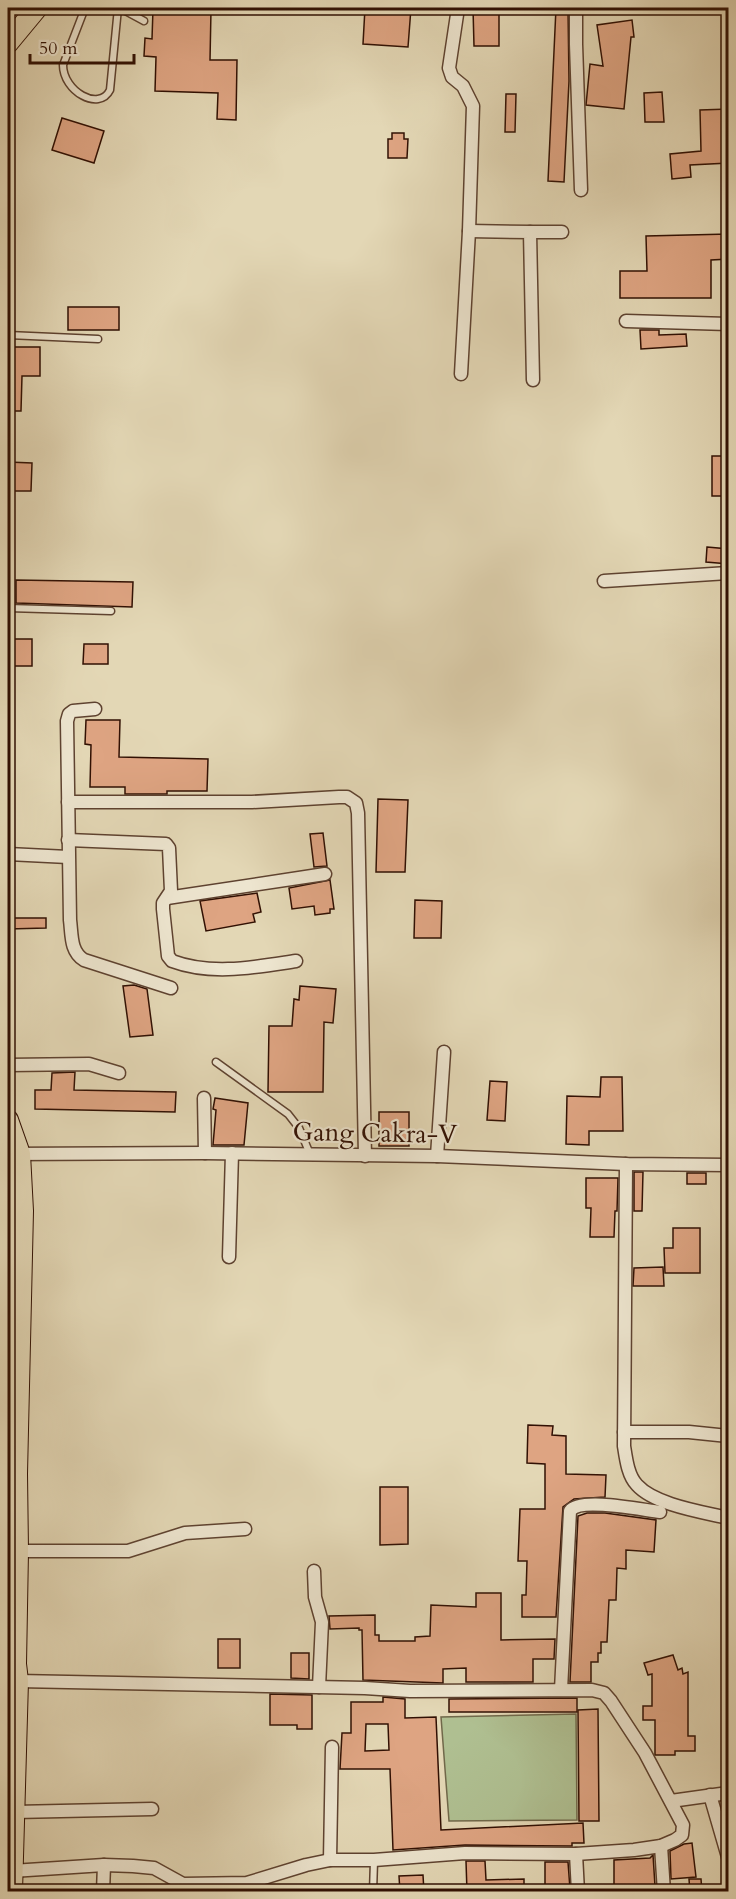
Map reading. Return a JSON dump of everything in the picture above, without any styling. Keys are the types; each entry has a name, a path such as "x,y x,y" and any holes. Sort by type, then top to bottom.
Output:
{"main road":[{"path":"8,43 37,8"},
{"path":"8,1120 23,1211 17,1463 18,1551 11,1785 15,1812 12,1892"}],"street":[{"path":"458,8 449,68 452,77 463,86 473,106 461,374"},
{"path":"576,8 581,190"},
{"path":"469,231 562,232"},
{"path":"531,232 533,380"},
{"path":"626,321 729,324"},
{"path":"604,581 729,573"},
{"path":"95,710 73,711 69,714 67,721 68,856 70,920 74,949 77,956 84,960 171,988"},
{"path":"68,802 252,802 347,797 356,803 365,1156"},
{"path":"68,840 166,844 169,848 171,891 163,909 168,956 172,962 222,970 296,961"},
{"path":"8,854 68,856"},
{"path":"167,898 325,874"},
{"path":"437,1156 444,1052"},
{"path":"8,1065 89,1064 119,1073"},
{"path":"204,1098 205,1153"},
{"path":"229,1257 232,1153"},
{"name":"Gang Cakra-V","path":"14,1154 232,1153 437,1156 626,1164 729,1165"},
{"path":"626,1164 624,1446 628,1466 637,1485 654,1497 729,1518"},
{"path":"624,1432 689,1432 729,1436"},
{"path":"561,1690 570,1511 574,1506 588,1504 660,1512"},
{"path":"18,1551 128,1551 185,1533 245,1529"},
{"path":"315,1571 315,1597 322,1622 319,1687"},
{"path":"12,1871 104,1865 154,1868 182,1888 247,1887 306,1865 330,1860 374,1860 465,1853 576,1854 634,1850 661,1846 675,1840 682,1835 683,1825 645,1753 611,1701 604,1693 592,1690 410,1691 14,1670"},
{"path":"330,1860 332,1747"},
{"path":"671,1801 729,1793"},
{"path":"710,1796 729,1857"},
{"path":"15,1812 152,1809"},
{"path":"661,1846 664,1892"},
{"path":"576,1854 578,1892"},
{"path":"103,1892 104,1865"}],"lane":[{"path":"86,8 63,65 63,74 72,90 82,96 102,98 108,95 119,8 144,21"},
{"path":"8,335 98,339"},
{"path":"8,608 111,611"},
{"path":"216,1062 288,1114 299,1128 310,1155"},
{"path":"373,1892 374,1860"}],"green space":[{"path":"576,1714 577,1820 449,1821 441,1717"}],"building":[{"path":"365,8 411,8 408,47 363,44"},
{"path":"473,8 499,8 499,46 474,46"},
{"path":"556,8 568,8 569,81 564,182 548,181"},
{"path":"153,9 211,10 210,60 237,60 236,120 217,119 218,93 155,91 156,57 144,56 145,38 152,39"},
{"path":"632,20 634,37 631,37 624,109 586,105 590,64 603,66 597,25"},
{"path":"662,92 664,122 645,122 644,93"},
{"path":"506,94 516,94 515,132 505,132"},
{"path":"729,109 729,163 690,165 691,177 672,179 670,154 701,151 700,110"},
{"path":"62,118 104,131 94,163 52,150"},
{"path":"392,133 404,133 404,139 408,139 407,158 388,158 388,139 392,139"},
{"path":"729,234 729,259 711,260 711,298 620,298 620,271 647,271 646,236"},
{"path":"68,307 119,307 119,330 68,330"},
{"path":"640,330 659,330 659,335 686,334 687,346 641,349"},
{"path":"8,347 40,347 40,376 22,376 21,411 8,411"},
{"path":"712,456 729,456 729,496 712,496"},
{"path":"8,462 32,463 31,491 8,491"},
{"path":"707,547 729,549 729,564 706,562"},
{"path":"16,580 133,582 132,607 16,603"},
{"path":"8,639 32,639 32,666 8,666"},
{"path":"84,644 108,644 108,664 83,664"},
{"path":"86,720 120,720 119,757 208,759 207,791 125,794 125,787 90,787 91,745 85,744"},
{"path":"378,799 408,800 405,872 376,872"},
{"path":"323,833 327,866 314,867 310,834"},
{"path":"330,880 334,909 330,909 330,913 315,915 314,906 292,909 289,888"},
{"path":"257,893 261,912 253,914 255,922 206,931 200,901"},
{"path":"415,900 442,901 441,938 414,938"},
{"path":"8,918 46,918 46,928 8,929"},
{"path":"134,985 147,989 153,1035 130,1037 123,986"},
{"path":"300,986 336,989 333,1023 324,1022 323,1092 268,1092 269,1026 292,1026 294,999 299,1000"},
{"path":"75,1072 74,1090 176,1092 175,1112 35,1109 35,1090 51,1090 52,1073"},
{"path":"601,1077 622,1077 623,1131 589,1131 589,1145 566,1144 567,1096 600,1097"},
{"path":"490,1081 507,1082 505,1121 487,1120"},
{"path":"215,1098 248,1103 244,1145 213,1145"},
{"path":"379,1112 409,1112 409,1146 379,1146"},
{"path":"634,1172 643,1172 642,1211 634,1211"},
{"path":"687,1173 706,1173 706,1184 687,1184"},
{"path":"586,1178 618,1178 614,1237 590,1237 591,1208 586,1208"},
{"path":"673,1228 700,1228 700,1273 665,1273 664,1248 673,1248"},
{"path":"663,1267 664,1286 633,1286 634,1268"},
{"path":"528,1425 553,1426 552,1435 566,1436 566,1474 606,1475 605,1497 574,1499 563,1507 556,1617 522,1617 522,1595 526,1595 527,1561 518,1561 520,1509 545,1509 545,1464 527,1463"},
{"path":"380,1487 408,1487 408,1544 380,1545"},
{"path":"587,1513 605,1513 656,1520 654,1552 626,1550 626,1569 617,1568 616,1600 609,1600 607,1642 601,1642 598,1662 591,1662 591,1682 570,1682 578,1516"},
{"path":"476,1593 501,1593 501,1640 555,1639 554,1659 533,1659 533,1682 466,1682 466,1668 443,1669 443,1683 363,1680 362,1630 359,1628 330,1629 329,1616 375,1615 375,1635 379,1635 379,1641 415,1641 415,1637 430,1636 431,1605 476,1607"},
{"path":"218,1639 240,1639 240,1668 218,1668"},
{"path":"291,1653 309,1653 309,1679 291,1678"},
{"path":"673,1655 678,1670 682,1668 683,1674 688,1672 688,1736 695,1736 695,1751 675,1751 675,1755 655,1755 655,1720 643,1720 643,1706 652,1706 652,1674 648,1675 644,1663"},
{"path":"270,1694 312,1695 312,1729 297,1729 297,1725 270,1725"},
{"path":"383,1697 405,1699 405,1718 436,1717 441,1830 583,1823 584,1843 572,1843 572,1846 465,1845 393,1850 390,1769 340,1769 342,1733 351,1733 351,1702 383,1702","holes":["366,1724 388,1724 389,1750 365,1751"]},
{"path":"577,1698 577,1712 449,1712 449,1699"},
{"path":"598,1709 599,1821 579,1821 578,1710"},
{"path":"692,1843 696,1877 671,1879 670,1851"},
{"path":"653,1855 655,1886 614,1889 614,1860 650,1858"},
{"path":"466,1861 485,1861 486,1880 524,1879 524,1892 467,1892"},
{"path":"545,1862 568,1862 570,1889 545,1889"},
{"path":"423,1875 424,1892 400,1892 399,1876"},
{"path":"689,1879 701,1879 702,1892 690,1892"}]}
